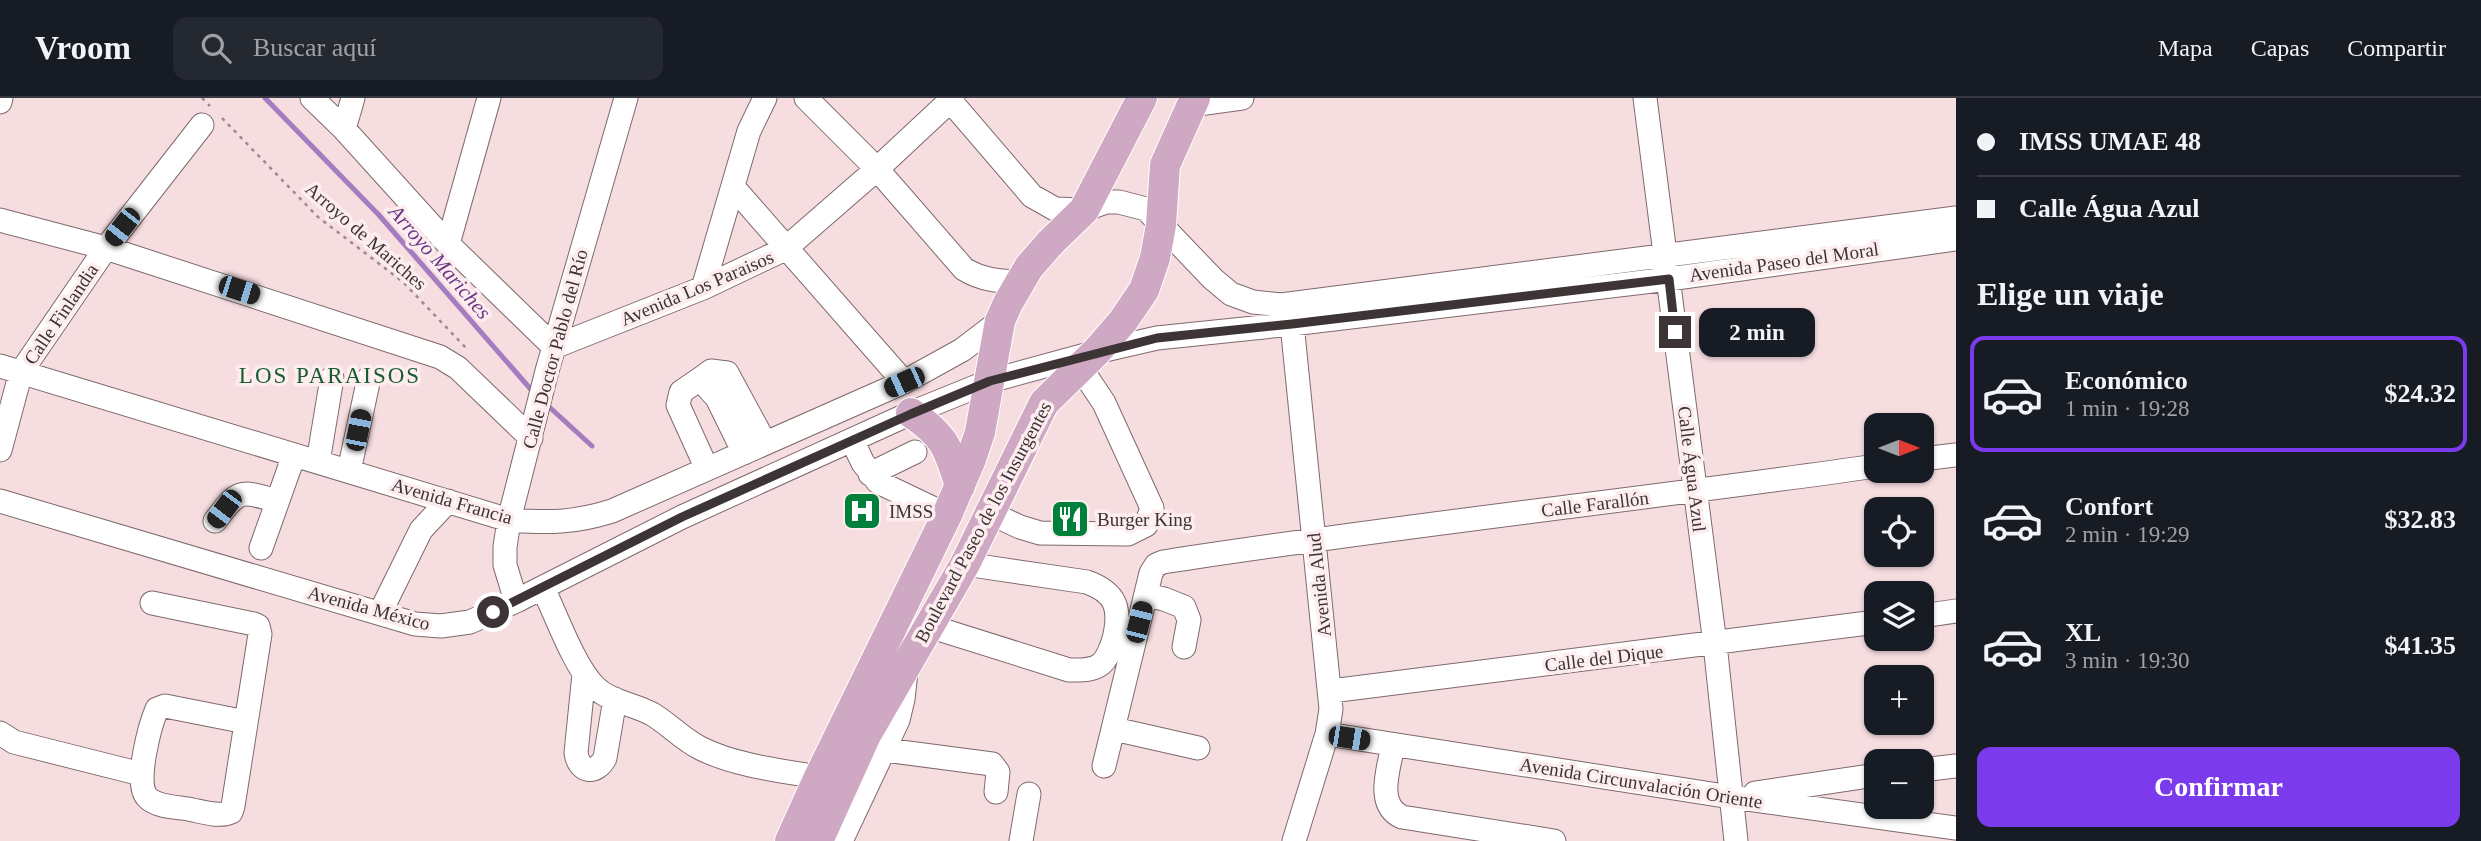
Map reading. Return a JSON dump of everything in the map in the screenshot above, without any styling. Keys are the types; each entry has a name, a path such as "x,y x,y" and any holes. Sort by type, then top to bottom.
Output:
{"main road":[{"name":"Boulevard Paseo de los Insurgentes","path":"790,841 818,777 960,486 980,432 1000,321 1019,282 1051,242 1084,210 1142,98"},
{"name":"Boulevard Paseo de los Insurgentes","path":"818,841 866,735 965,564 1044,404 1124,321 1144,290 1155,258 1161,225 1165,165 1193,101"},
{"path":"911,414 941,437 949,451 960,486"}],"street":[{"path":"312,98 344,129 448,244 554,347"},
{"path":"344,129 353,98"},
{"path":"448,244 489,98"},
{"name":"Calle Doctor Pablo del Río","path":"516,601 505,565 509,520 547,371 626,98"},
{"path":"704,288 749,131 765,98"},
{"path":"806,98 877,169 964,268 991,281 1019,282"},
{"path":"1193,101 1242,98"},
{"name":"Calle Água Azul","path":"1646,98 1715,644 1736,841"},
{"name":"Avenida Los Paraisos","path":"554,347 704,288 785,249 877,169 951,99"},
{"name":"Avenida Paseo del Moral","path":"951,99 1032,196 1055,209 1084,210 1106,202 1133,204 1146,209 1213,279 1231,294 1253,302 1281,305 1956,218"},
{"name":"Calle Finlandia","path":"0,450 10,369 212,117"},
{"path":"733,188 904,382"},
{"path":"0,220 106,248 440,356 533,427"},
{"name":"Avenida Paseo del Moral","path":"990,381 1088,360 1157,338 1669,279 1956,239"},
{"name":"Avenida Francia","path":"10,369 509,520 548,524 594,517 904,382 962,350 1000,321"},
{"name":"Avenida Alud","path":"1292,324 1331,691 1327,734 1294,841"},
{"path":"990,513 1040,533 1128,534 1146,525 1152,508 1104,403 1088,360"},
{"path":"707,469 678,405 681,392 711,371 727,373 765,443"},
{"path":"318,462 332,378"},
{"path":"349,471 369,378"},
{"path":"700,379 717,398 744,453"},
{"name":"Avenida México","path":"0,501 415,624 442,626 470,622 682,517 990,381"},
{"path":"852,440 870,474 889,489 947,515"},
{"path":"870,474 915,452"},
{"path":"261,548 294,455"},
{"path":"1934,458 1956,455"},
{"name":"Calle Farallón","path":"1104,766 1151,573 1156,565 1163,562 1314,539 1694,492 1864,468"},
{"path":"215,521 233,496 248,493 277,501"},
{"path":"383,614 385,603 421,530 448,501"},
{"path":"929,626 1069,670 1087,670 1102,664 1112,646 1118,621 1114,601 1103,588 1087,582 965,564"},
{"path":"543,588 584,674 594,686 615,699 652,714 685,739 719,756 818,777"},
{"path":"1146,595 1184,607 1189,620 1184,647"},
{"path":"152,603 258,626 260,634 233,806 231,812 226,814 155,803 147,798 142,790 141,774 155,713 160,706 246,722"},
{"path":"1934,614 1956,611"},
{"name":"Calle del Dique","path":"1331,691 1864,624"},
{"path":"841,841 898,720 907,663"},
{"path":"584,674 576,753 577,763 584,769 592,770 601,766 605,758 615,699"},
{"path":"1114,729 1198,748"},
{"path":"0,733 14,742 141,774"},
{"name":"Avenida Circunvalación Oriente","path":"1327,734 1731,797 1956,828"},
{"path":"1393,745 1385,794 1387,805 1393,813 1402,817 1554,841"},
{"path":"885,750 992,764 998,772 996,792"},
{"path":"1934,768 1956,766"},
{"path":"1731,797 1864,777"},
{"path":"1863,815 1854,808 1850,796 1853,783 1864,778"},
{"path":"1021,841 1029,794"}],"path":[{"name":"Arroyo de Mariches","path":"202,98 212,117 318,217 403,282 473,355"}],"waterway":[{"name":"Arroyo Mariches","path":"265,98 378,214 534,393"},
{"name":"Arroyo Mariches","path":"546,404 592,446"}],"place":[{"name":"IMSS","path":"862,511"},
{"name":"Burger King","path":"1070,519"}],"district":[{"name":"LOS PARAISOS","path":"330,375"}],"route":[{"path":"493,612 682,517 911,414 990,381 1096,352 1157,338 1669,279 1675,332"}]}
